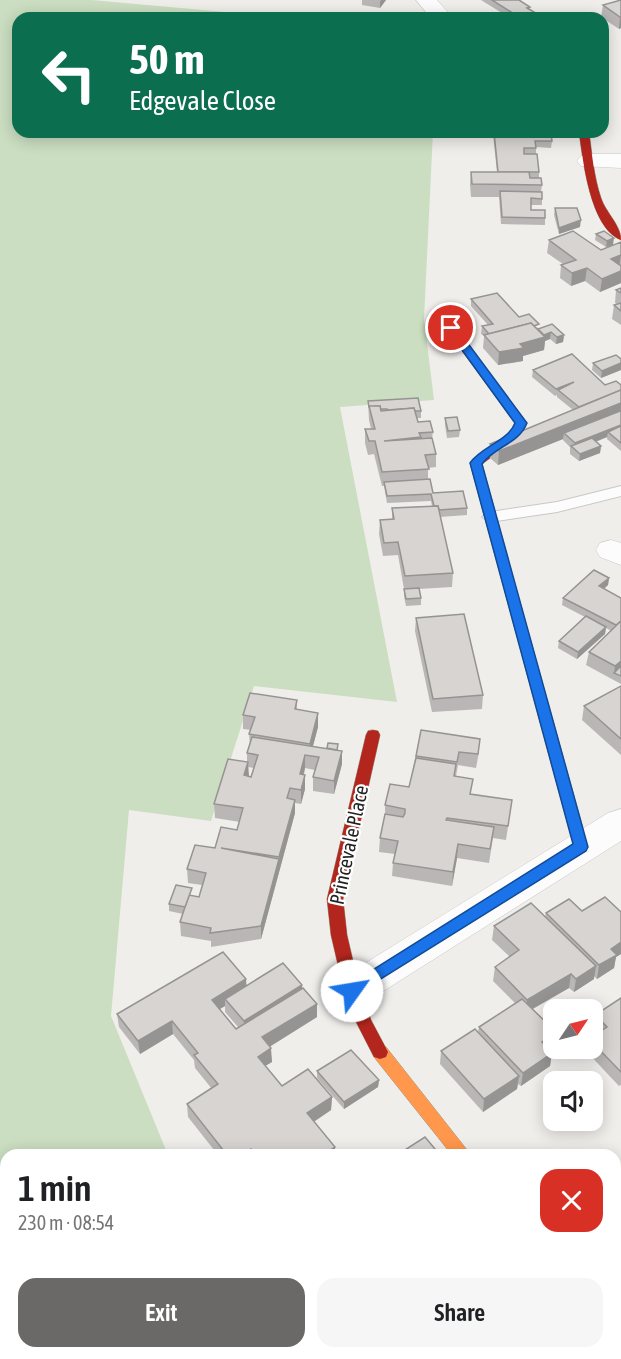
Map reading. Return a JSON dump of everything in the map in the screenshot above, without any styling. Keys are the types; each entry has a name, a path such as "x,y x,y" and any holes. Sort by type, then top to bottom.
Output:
{"street":[{"path":"426,0 437,12"},
{"path":"585,138 602,218 621,237"},
{"path":"589,160 621,161"},
{"path":"451,328 521,423 518,432 482,455 476,463 581,847"},
{"name":"Princevale Place","path":"373,735 335,899 335,919 352,991 378,1050 457,1149"},
{"path":"352,991 621,823"}],"lane":[{"path":"490,517 557,507 621,491"}],"green space":[{"path":"0,0 92,0 225,12 12,12 12,138 433,138 424,319 434,400 340,407 397,702 254,686 211,821 129,810 111,1016 166,1149 0,1149"}],"building":[{"path":"492,0 519,0 534,12 511,12"},
{"path":"621,0 620,17 603,5"},
{"path":"495,138 552,138 552,141 535,141 536,148 524,148 524,154 537,154 539,172 498,172"},
{"path":"471,172 529,172 530,178 541,178 542,185 472,184"},
{"path":"500,191 542,192 542,199 531,198 531,210 545,210 545,218 502,217"},
{"path":"555,208 577,208 581,220 559,228"},
{"path":"573,231 601,250 621,242 621,255 611,259 621,266 621,271 602,279 587,268 572,273 561,265 576,260 549,240"},
{"path":"604,231 614,238 607,241 596,234"},
{"path":"497,293 519,317 529,314 539,324 534,326 531,323 489,334 482,326 493,324 471,299"},
{"path":"621,303 621,311 614,305"},
{"path":"531,323 545,337 520,344 524,348 499,352 484,335"},
{"path":"552,324 564,335 557,337 551,332 544,335 538,329"},
{"path":"572,354 605,385 616,381 621,385 621,390 579,407 558,390 574,382 556,389 533,370"},
{"path":"616,355 621,359 621,363 602,371 593,363"},
{"path":"621,390 621,403 499,451 490,444"},
{"path":"418,398 421,411 415,411 414,408 387,410 380,409 380,406 369,407 368,401"},
{"path":"369,406 380,406 381,411 414,408 418,422 430,421 433,432 419,433 421,437 384,441 432,438 436,454 425,455 429,469 382,472 375,441 369,441 365,429 375,429"},
{"path":"621,411 621,425 575,443 564,433"},
{"path":"457,417 460,430 448,431 445,418"},
{"path":"621,426 621,443 608,432"},
{"path":"592,438 601,446 580,454 571,446"},
{"path":"430,479 433,493 463,491 467,508 439,510 438,506 434,506 431,494 387,496 384,482"},
{"path":"438,506 453,573 405,576 398,542 384,543 380,520 394,519 392,508"},
{"path":"594,570 609,578 599,586 621,598 621,621 616,625 563,598"},
{"path":"419,588 421,598 406,599 404,589"},
{"path":"464,614 483,695 433,699 416,618"},
{"path":"586,616 606,627 578,652 559,641"},
{"path":"621,621 621,661 615,666 589,652"},
{"path":"621,666 621,676 614,673"},
{"path":"621,686 621,739 584,706"},
{"path":"250,693 297,700 295,709 318,713 310,744 249,734 255,717 243,715"},
{"path":"421,730 480,739 478,754 459,752 457,762 416,756"},
{"path":"252,737 342,751 334,781 313,777 319,757 305,755 300,774 305,775 301,790 290,788 287,798 295,800 279,857 221,848 279,859 261,926 210,933 211,928 180,922 189,895 199,897 206,873 187,869 195,845 215,848 221,827 237,830 243,808 214,804 228,759 248,762 244,775 251,777 258,755 247,753"},
{"path":"328,743 338,744 337,750 327,748"},
{"path":"416,758 456,764 454,776 473,779 470,794 512,800 508,826 447,818 446,820 494,827 490,849 458,844 453,872 393,863 398,841 380,838 385,814 403,817 405,813 405,809 385,805 390,784 409,787"},
{"path":"176,885 192,888 185,907 169,904"},
{"path":"605,897 621,912 621,942 611,949 617,955 599,965 546,913 569,899 582,911"},
{"path":"531,903 596,966 576,979 571,974 527,1000 495,967 519,950 494,926"},
{"path":"223,952 246,979 212,1000 236,1029 303,988 317,1004 262,1037 271,1048 258,1057 282,1086 308,1069 332,1097 307,1113 335,1147 332,1149 222,1149 187,1104 218,1084 194,1055 198,1053 172,1021 138,1041 117,1014"},
{"path":"283,963 302,985 244,1021 225,999"},
{"path":"621,998 621,1072 603,1053 603,1030 607,1027 603,1023 603,1010"},
{"path":"522,999 543,1019 543,1059 523,1073 479,1027"},
{"path":"475,1029 519,1076 484,1099 441,1051"},
{"path":"351,1050 379,1080 344,1102 317,1071"},
{"path":"425,1137 435,1149 406,1149"}],"traffic: slow":[{"path":"502,559 581,847"},
{"path":"380,1052 457,1149"}],"traffic: jam":[{"path":"585,138 590,175 598,201 603,214 621,237"},
{"path":"451,329 521,423 514,436 476,463 502,559"},
{"path":"373,735 335,899 339,935 349,978 363,1020 380,1052"}],"route":[{"path":"352,991 581,847 476,463 482,455 518,432 521,423 451,328"}]}
